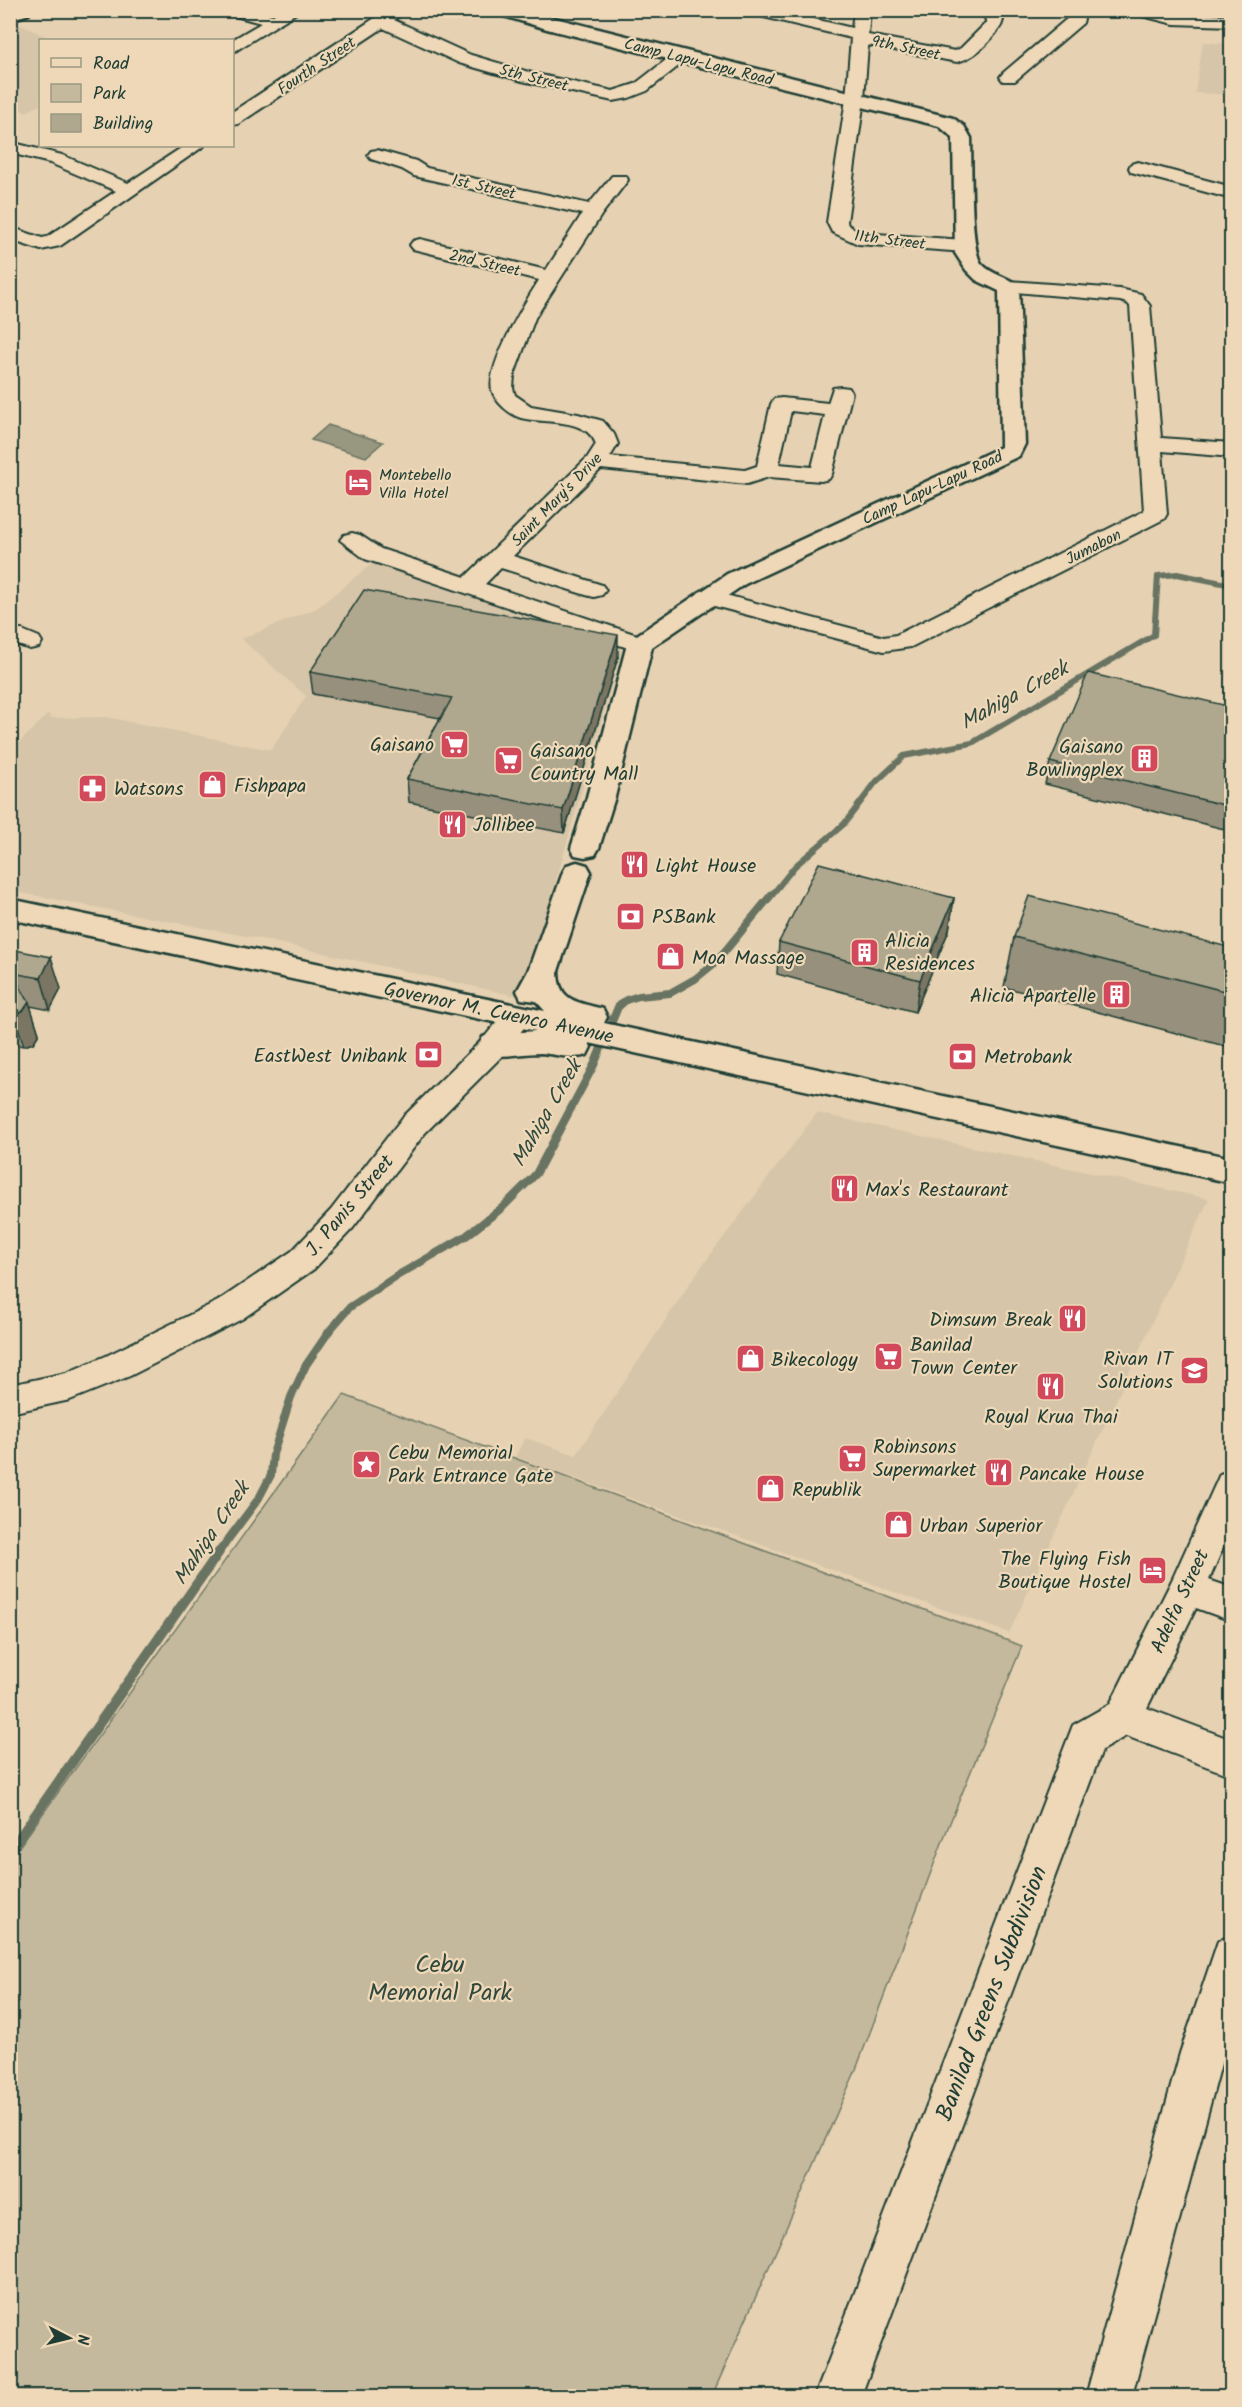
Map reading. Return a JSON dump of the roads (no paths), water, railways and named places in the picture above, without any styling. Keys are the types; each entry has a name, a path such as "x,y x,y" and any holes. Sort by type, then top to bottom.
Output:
{"street":[{"path":"10,15 23,10"},
{"path":"230,10 275,21"},
{"path":"234,47 293,10"},
{"name":"Fourth Street","path":"234,119 399,10"},
{"path":"753,10 860,36"},
{"name":"9th Street","path":"855,99 862,10"},
{"name":"9th Street","path":"860,36 957,57 967,52 993,26 994,20 986,10"},
{"path":"1009,77 1066,30 1077,19 1078,10"},
{"path":"1136,10 1174,19 1232,21"},
{"name":"Camp Lapu-Lapu Road","path":"511,12 681,57 946,122 957,130 962,138 965,253 970,265 982,276 1009,287 1014,444 1011,451 736,579 640,644"},
{"name":"5th Street","path":"382,21 465,59 528,77 613,96 638,91 681,57"},
{"name":"11th Street","path":"855,99 837,222 839,228 858,238 964,246"},
{"path":"10,147 56,159 129,190"},
{"path":"56,159 76,147"},
{"path":"10,233 41,244 53,242 194,147"},
{"name":"1st Street","path":"377,155 409,165 421,172 594,211"},
{"path":"1138,168 1232,193"},
{"name":"Saint Mary's Drive","path":"471,585 596,462 607,444 603,434 595,426 578,420 525,412 506,398 502,388 504,375 525,318 594,211 619,180"},
{"name":"2nd Street","path":"420,245 551,277"},
{"name":"Jumabon","path":"707,597 884,644 902,642 1156,514 1140,306 1134,298 1120,295 1009,287"},
{"path":"596,462 740,478 767,470 821,474 839,402 782,404 767,470"},
{"path":"1152,444 1232,450"},
{"path":"352,540 373,554 471,585 640,644 601,797 581,860 543,971 518,1016"},
{"path":"497,560 594,590"},
{"name":"Governor M. Cuenco Avenue","path":"10,909 578,1030"},
{"path":"543,971 544,989 578,1030"},
{"name":"J. Panis Street","path":"10,1399 70,1386 118,1366 230,1310 303,1260 342,1219 414,1125 494,1045 518,1016"},
{"path":"494,1045 542,1042 578,1030 675,1049 836,1086"},
{"path":"675,1049 986,1118 1222,1163"},
{"path":"986,1118 1164,1176 1232,1192"},
{"name":"Adelfa Street","path":"1123,1717 1187,1588 1232,1485"},
{"path":"1187,1588 1232,1605"},
{"path":"1123,1717 1232,1758"},
{"name":"Banilad Greens Subdivision","path":"838,2397 1087,1738 1123,1717"},
{"path":"1109,2397 1201,2053 1232,1955"}],"waterway":[{"name":"Mahiga Creek","path":"771,896 795,866 844,824 876,782 904,756 972,743 1154,635 1158,576 1177,574 1232,585"},
{"name":"Mahiga Creek","path":"218,1553 259,1498 271,1475 273,1454 291,1397 306,1365 330,1330 350,1307 395,1277 466,1236 503,1207 536,1174 594,1065 618,1007 626,1000 639,996 670,993 695,979 716,962 772,894"},
{"name":"Mahiga Creek","path":"10,1851 219,1552"}],"place":[{"name":"Montebello Villa Hotel","path":"358,483"},
{"name":"Gaisano","path":"455,744"},
{"name":"Gaisano Bowlingplex","path":"1144,758"},
{"name":"Gaisano Country Mall","path":"509,761"},
{"name":"Fishpapa","path":"213,785"},
{"name":"Watsons","path":"93,788"},
{"name":"Jollibee","path":"452,824"},
{"name":"Light House","path":"634,865"},
{"name":"PSBank","path":"631,916"},
{"name":"Alicia Residences","path":"864,952"},
{"name":"Moa Massage","path":"671,957"},
{"name":"Alicia Apartelle","path":"1117,995"},
{"name":"EastWest Unibank","path":"428,1055"},
{"name":"Metrobank","path":"963,1056"},
{"name":"Max's Restaurant","path":"844,1189"},
{"name":"Dimsum Break","path":"1073,1319"},
{"name":"Banilad Town Center","path":"889,1356"},
{"name":"Bikecology","path":"750,1359"},
{"name":"Rivan IT Solutions","path":"1194,1370"},
{"name":"Royal Krua Thai","path":"1051,1386"},
{"name":"Robinsons Supermarket","path":"852,1458"},
{"name":"Cebu Memorial Park Entrance Gate","path":"367,1464"},
{"name":"Pancake House","path":"998,1473"},
{"name":"Republik","path":"771,1489"},
{"name":"Urban Superior","path":"898,1525"},
{"name":"The Flying Fish Boutique Hostel","path":"1152,1570"}],"park label":[{"name":"Cebu Memorial Park","path":"440,1978"}]}
